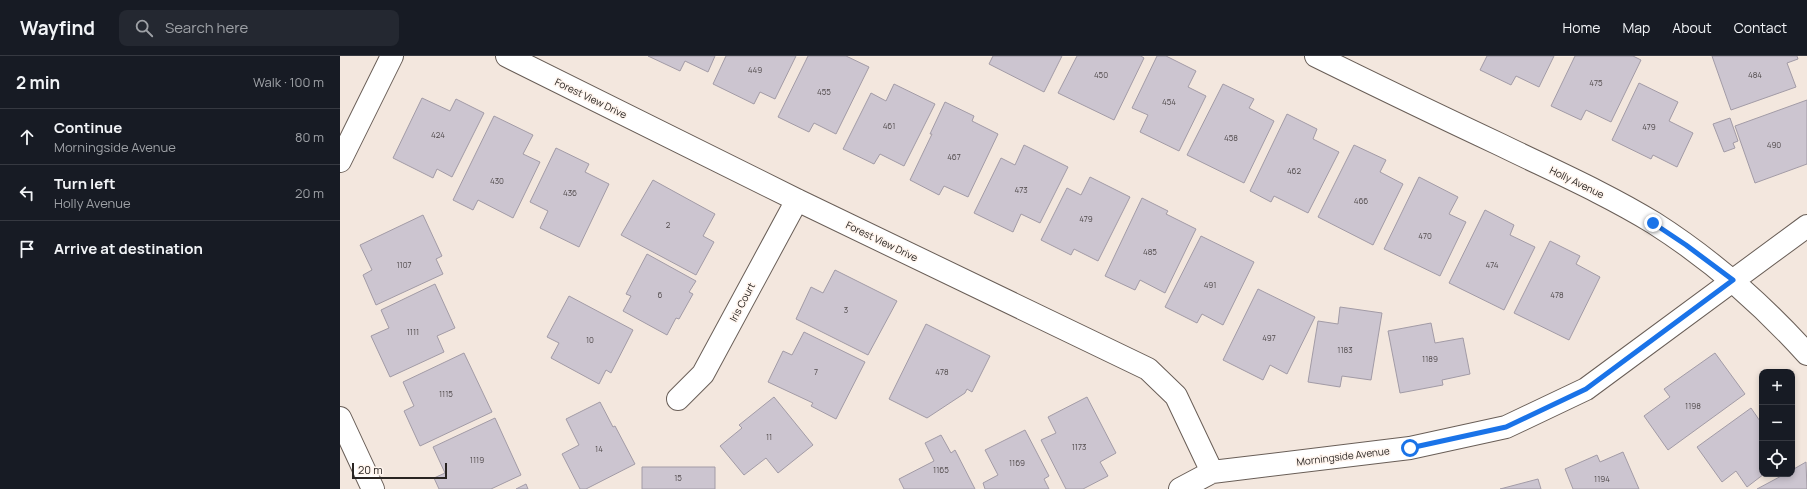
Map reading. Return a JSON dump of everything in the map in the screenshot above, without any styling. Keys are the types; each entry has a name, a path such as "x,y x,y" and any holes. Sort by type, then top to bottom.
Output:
{"street":[{"path":"340,161 392,56"},
{"name":"Forest View Drive","path":"507,56 797,200 1148,369 1176,396 1212,472"},
{"name":"Holly Avenue","path":"1316,56 1623,205 1686,245 1733,280 1772,315 1807,354"},
{"name":"Iris Court","path":"678,399 703,374 797,200"},
{"name":"Morningside Avenue","path":"1180,489 1212,472 1410,448 1506,427 1586,389 1807,226"},
{"path":"340,418 373,489"}],"building":[{"path":"648,56 715,56 708,72 685,61 680,71"},
{"path":"726,56 796,56 775,99 760,92 754,104 713,84"},
{"path":"808,56 846,56 869,67 836,134 814,123 809,132 778,117"},
{"path":"993,56 1062,56 1044,92 989,64"},
{"path":"1077,56 1141,56 1144,58 1114,120 1058,93"},
{"path":"1157,56 1166,56 1196,71 1188,87 1206,96 1179,151 1140,132 1148,115 1132,108"},
{"path":"1487,56 1554,56 1539,87 1516,76 1511,85 1480,70"},
{"path":"1575,56 1633,56 1641,60 1611,122 1586,110 1581,120 1551,106"},
{"path":"1712,56 1797,56 1798,59 1787,63 1796,87 1731,110"},
{"path":"1639,83 1678,102 1669,121 1693,133 1677,167 1653,155 1651,159 1612,140"},
{"path":"894,84 935,104 904,166 880,154 874,164 843,149 871,93 886,101"},
{"path":"1223,84 1254,99 1249,108 1274,121 1244,183 1187,155"},
{"path":"422,98 450,111 456,99 484,113 452,177 437,169 433,178 393,158"},
{"path":"1807,100 1807,164 1755,183 1735,126"},
{"path":"945,102 974,116 972,121 998,134 968,197 944,186 939,195 910,180 932,134 930,134"},
{"path":"1287,114 1317,129 1313,139 1339,152 1308,213 1274,196 1271,202 1250,191"},
{"path":"494,116 533,135 523,154 540,162 513,218 478,200 473,210 453,200"},
{"path":"1730,118 1738,141 1733,143 1735,148 1724,152 1713,124"},
{"path":"1024,145 1068,167 1040,223 1021,214 1013,232 974,213 1001,158 1015,165"},
{"path":"1354,145 1386,160 1380,172 1403,184 1373,245 1318,217"},
{"path":"556,148 589,164 585,172 609,184 579,247 540,228 548,211 530,202"},
{"path":"1090,177 1130,197 1098,261 1074,249 1071,255 1041,240 1067,188 1081,195"},
{"path":"1419,177 1458,197 1449,214 1466,222 1440,276 1384,249"},
{"path":"653,180 715,214 703,236 714,242 696,275 621,235"},
{"path":"1142,198 1168,211 1166,214 1196,229 1165,293 1140,280 1135,290 1105,276"},
{"path":"1485,210 1514,225 1510,235 1535,247 1504,310 1449,283"},
{"path":"423,215 442,256 436,259 443,274 376,305 363,275 372,270 360,245"},
{"path":"1201,236 1254,262 1223,325 1202,314 1197,323 1165,307"},
{"path":"1550,241 1580,256 1576,264 1600,277 1569,340 1514,313"},
{"path":"647,254 696,281 689,292 693,294 679,319 676,318 667,335 623,311 631,296 626,294"},
{"path":"835,270 897,301 868,355 796,319 811,287 823,293"},
{"path":"435,284 455,328 437,336 444,352 390,377 371,336 389,328 381,310"},
{"path":"1258,289 1315,317 1287,374 1270,365 1263,380 1223,360"},
{"path":"569,296 633,330 611,373 606,370 599,384 551,358 559,343 547,337"},
{"path":"1340,307 1382,313 1371,380 1342,376 1340,387 1308,382 1318,321 1338,324"},
{"path":"1431,323 1435,343 1463,338 1470,374 1442,380 1443,385 1400,393 1388,331"},
{"path":"926,324 990,356 972,392 967,389 965,393 927,418 889,399"},
{"path":"804,332 865,362 836,419 811,406 813,403 768,382 783,351 792,355"},
{"path":"464,353 492,412 420,446 404,411 414,406 403,382"},
{"path":"1715,353 1745,394 1668,450 1644,416 1670,397 1664,389"},
{"path":"774,397 813,445 778,473 766,458 744,475 720,446 742,428 739,425"},
{"path":"1087,397 1116,453 1100,462 1108,476 1083,489 1066,489 1041,440 1056,433 1048,417"},
{"path":"600,402 613,427 615,426 635,464 586,489 580,489 562,454 579,445 566,419"},
{"path":"1751,408 1759,420 1760,477 1747,487 1736,471 1722,482 1697,447"},
{"path":"495,418 521,475 491,489 439,489 434,478 445,473 433,447"},
{"path":"1025,430 1049,476 1044,479 1049,489 985,489 983,483 998,475 985,450"},
{"path":"941,435 951,453 955,450 975,489 904,489 899,479 934,461 925,443"},
{"path":"1623,452 1639,489 1573,489 1565,469 1597,455 1600,462"},
{"path":"1806,462 1807,489 1757,489 1779,477 1795,477 1795,468"},
{"path":"642,467 715,467 715,489 642,489"},
{"path":"1538,479 1541,489 1500,489"},
{"path":"526,484 528,489 516,489"}],"route":[{"path":"1410,448 1506,427 1586,389 1733,280 1686,245 1653,223"}]}
